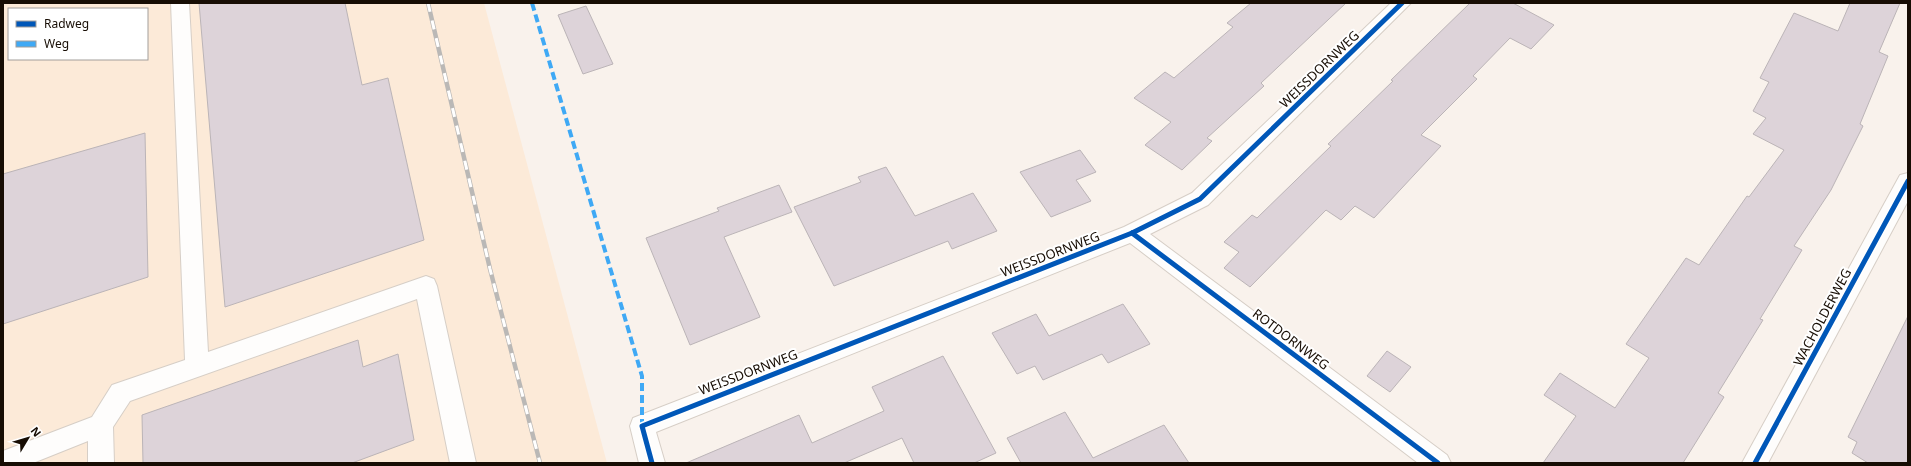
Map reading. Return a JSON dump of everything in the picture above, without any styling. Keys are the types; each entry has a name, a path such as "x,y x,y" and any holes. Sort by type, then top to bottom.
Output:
{"street":[{"path":"180,3 197,366"},
{"name":"WEISSDORNWEG","path":"652,463 642,426 1132,233 1200,199 1402,3"},
{"name":"WACHOLDERWEG","path":"1755,463 1908,181"},
{"name":"ROTDORNWEG","path":"1132,233 1438,463"},
{"path":"101,463 101,425 121,392 426,286 463,463"},
{"path":"3,462 39,456 101,425"}],"shaded area":[{"path":"3,3 484,3 607,463 3,463"}],"building":[{"path":"199,3 345,3 362,85 388,78 424,240 225,307"},
{"path":"1251,3 1346,3 1261,83 1264,86 1207,138 1212,141 1182,170 1145,145 1171,122 1134,98 1165,72 1174,78 1233,27 1227,23"},
{"path":"1470,3 1513,3 1554,25 1531,49 1510,38 1473,76 1477,79 1421,135 1441,146 1374,218 1355,206 1341,220 1326,210 1250,287 1224,268 1239,252 1224,242 1252,215 1257,218 1331,146 1328,144 1393,81 1391,80"},
{"path":"1850,3 1900,3 1879,52 1888,56 1860,124 1863,126 1831,190 1794,246 1802,250 1760,319 1763,320 1718,393 1724,397 1683,463 1543,463 1576,416 1544,395 1560,373 1615,408 1649,358 1626,344 1686,258 1699,265 1747,196 1749,197 1784,150 1753,134 1766,118 1753,111 1769,82 1760,78 1794,13 1838,31"},
{"path":"586,6 613,64 583,74 558,15"},
{"path":"145,133 148,277 3,324 3,174"},
{"path":"1080,150 1096,172 1076,180 1091,201 1051,217 1020,172"},
{"path":"886,167 915,216 973,193 997,231 952,249 948,241 834,286 794,207 861,182 858,177"},
{"path":"779,185 792,212 724,237 760,317 690,345 646,238 719,211 717,208"},
{"path":"1123,304 1150,344 1108,363 1102,354 1043,380 1035,366 1017,374 992,333 1036,314 1049,336"},
{"path":"1908,316 1908,463 1868,463 1852,453 1857,442 1848,437"},
{"path":"358,340 363,367 398,354 414,440 352,463 143,463 142,415"},
{"path":"1387,351 1411,367 1390,392 1367,376"},
{"path":"943,356 996,453 974,463 914,463 902,438 844,463 686,463 799,415 812,443 884,411 872,387"},
{"path":"1065,412 1093,458 1164,425 1189,463 1021,463 1007,438"}],"railway":[{"path":"428,3 490,269 540,463"}],"marked path":[{"path":"532,3 642,376 642,426"}],"cycle path":[{"path":"652,463 642,426 1132,233 1200,199 1402,3"},
{"path":"1755,463 1908,181"},
{"path":"1132,233 1438,463"}]}
